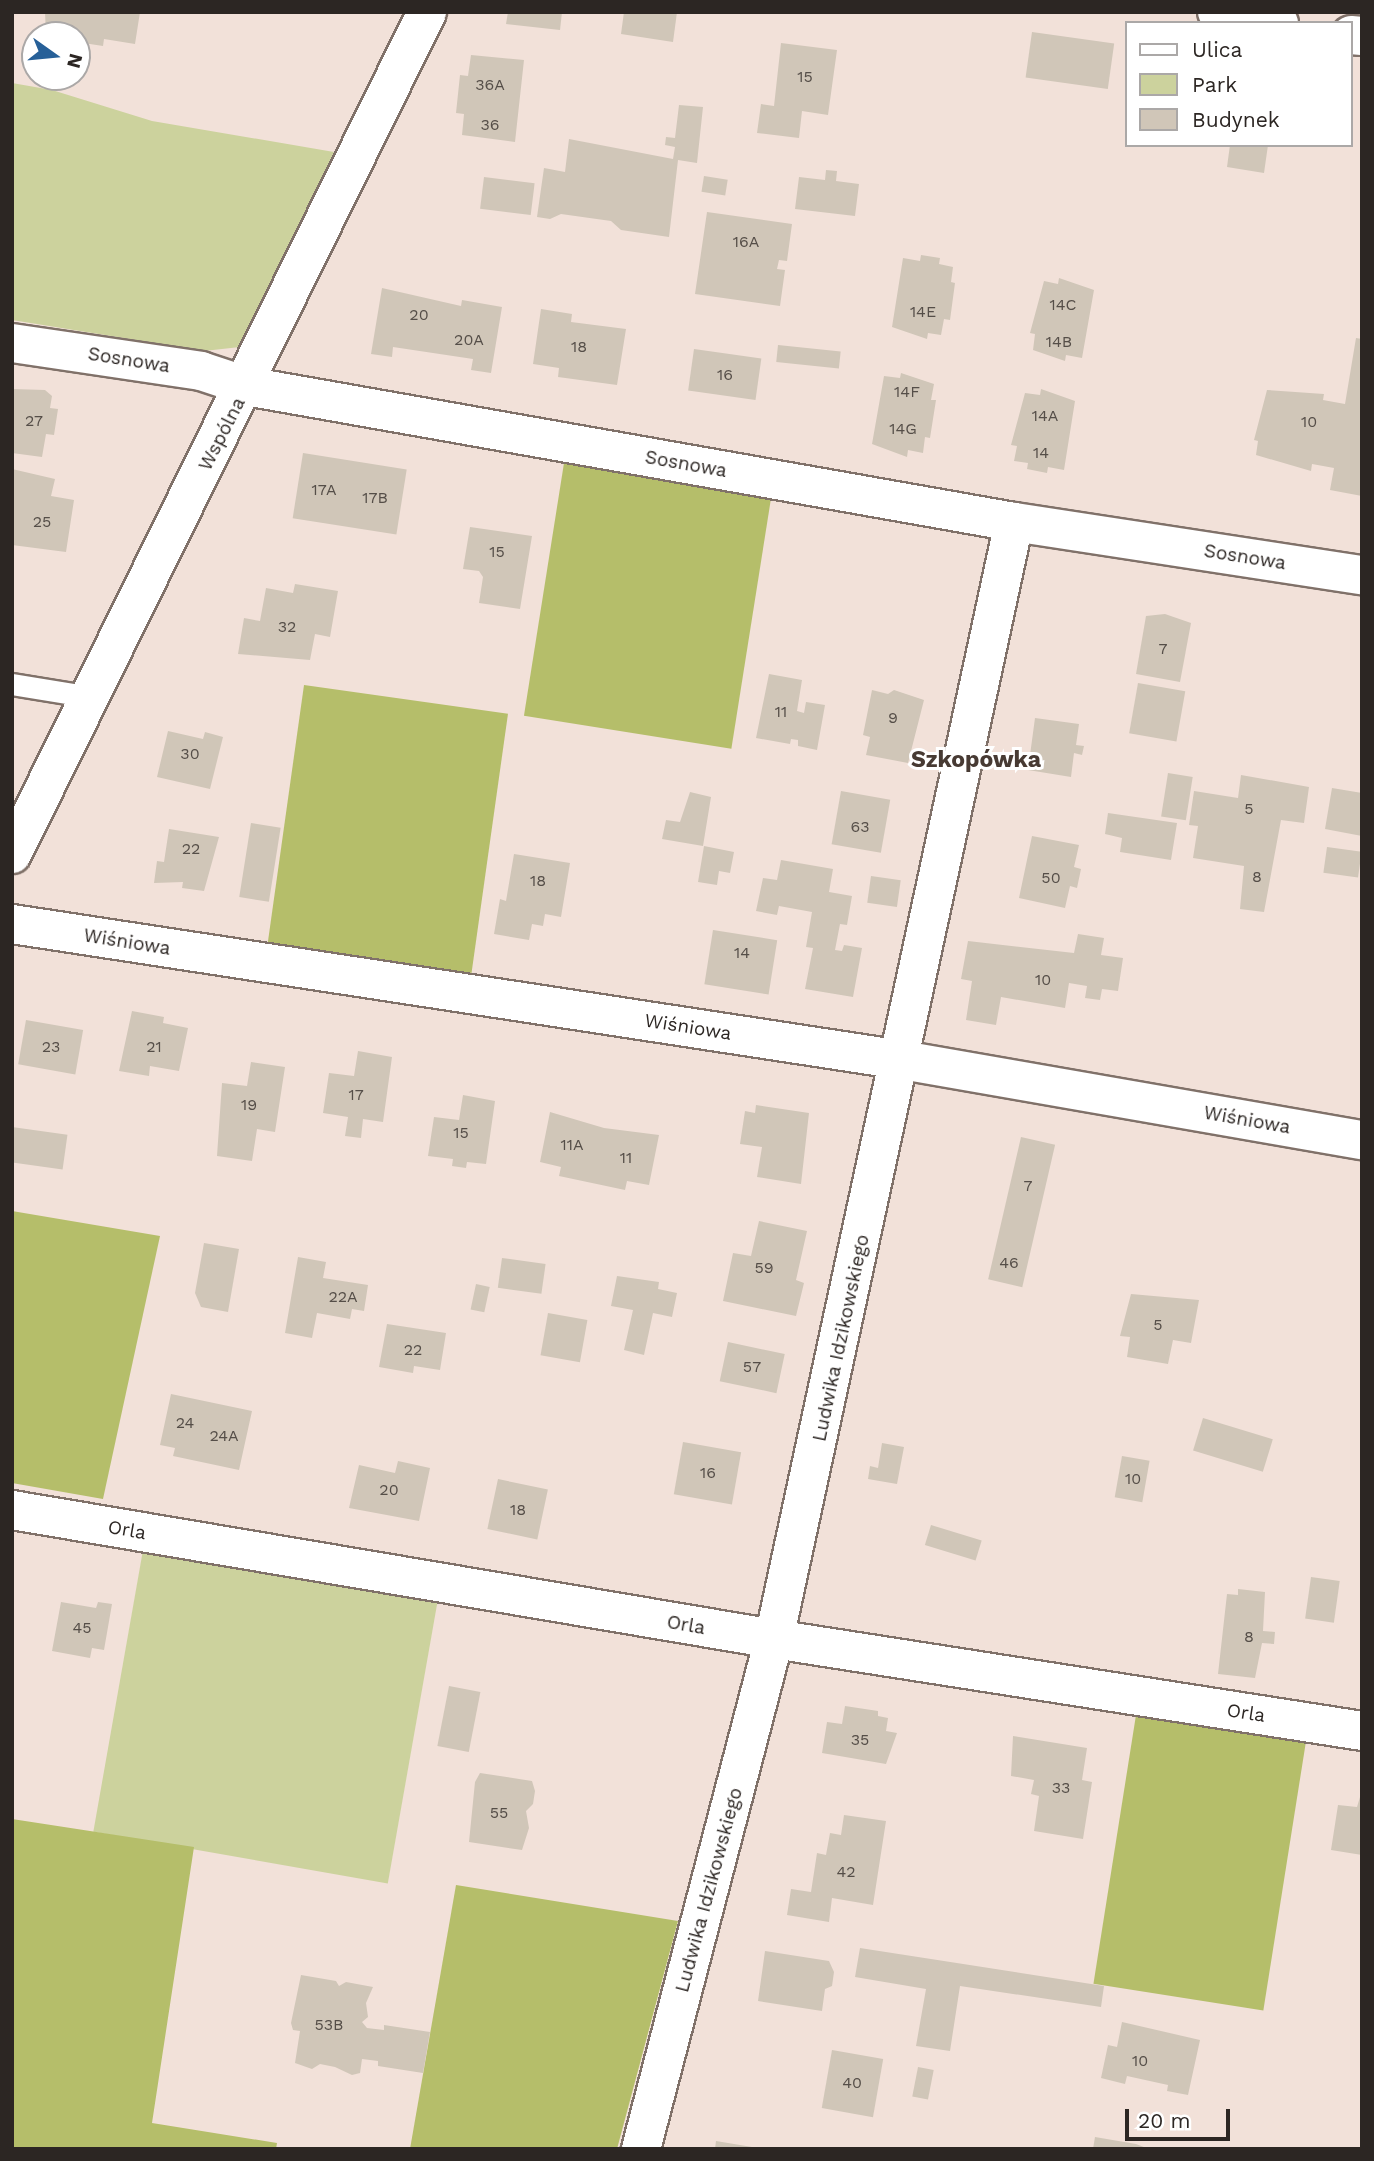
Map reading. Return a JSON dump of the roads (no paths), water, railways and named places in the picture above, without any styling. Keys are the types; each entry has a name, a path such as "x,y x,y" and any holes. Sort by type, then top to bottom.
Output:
{"street":[{"name":"Wspólna","path":"12,853 246,386 426,12"},
{"path":"1217,12 1268,21"},
{"name":"Sosnowa","path":"12,343 201,371 246,386 1014,522 1362,575"},
{"name":"Ludwika Idzikowskiego","path":"642,2149 774,1639 902,1060 1014,522"},
{"name":"Wiśniowa","path":"12,924 902,1060 1362,1140"},
{"name":"Orla","path":"12,1510 774,1639 1362,1731"}],"lane":[{"path":"12,684 91,697"}],"district":[{"name":"Szkopówka","path":"976,760"}]}
